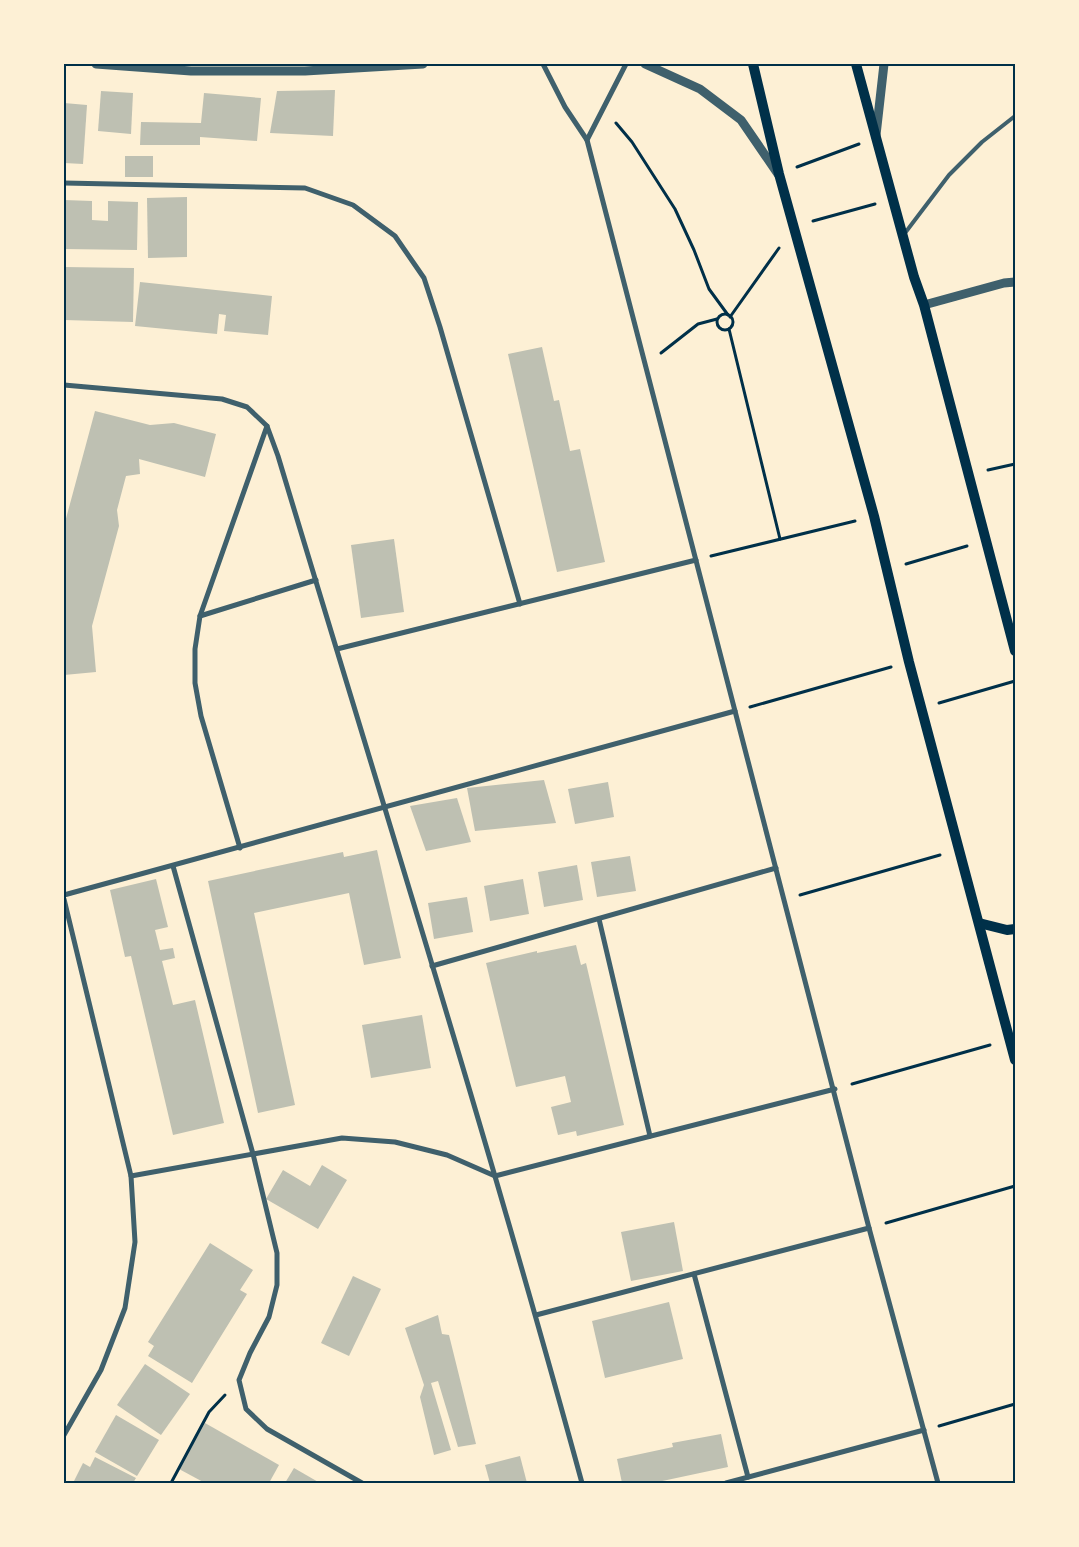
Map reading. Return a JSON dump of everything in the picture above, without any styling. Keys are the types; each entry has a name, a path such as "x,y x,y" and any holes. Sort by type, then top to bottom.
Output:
{"main road":[{"path":"754,64 779,174 874,516 909,662 1015,1060"},
{"path":"856,64 914,277 924,305 1015,651"},
{"path":"979,923 1007,930 1015,929"}],"street":[{"path":"96,64 190,71 286,71 424,64"},
{"path":"543,64 564,107 586,140 785,899 869,1228 938,1483"},
{"path":"586,140 626,64"},
{"path":"645,64 700,89 741,120 779,174"},
{"path":"876,137 884,64"},
{"path":"64,183 305,188 353,205 394,236 424,278 440,326 520,604"},
{"path":"924,305 1015,282"},
{"path":"64,385 222,399 247,407 267,426 278,456 337,649 495,1176 536,1315 582,1483"},
{"path":"240,848 201,716 195,683 195,649 200,616 267,426"},
{"path":"337,649 696,560"},
{"path":"200,616 316,580"},
{"path":"64,1435 101,1370 124,1308 135,1242 131,1176 64,897 736,711"},
{"path":"173,866 253,1154 277,1253 277,1285 270,1317 250,1353 239,1380 246,1409 267,1429 362,1483"},
{"path":"432,966 776,868"},
{"path":"599,919 650,1136"},
{"path":"131,1176 342,1138 395,1142 447,1155 495,1176 834,1089"},
{"path":"536,1315 869,1228"},
{"path":"694,1274 748,1477"},
{"path":"726,1483 924,1430"}],"lane":[{"path":"903,235 949,176 982,142 1015,116"}],"path":[{"path":"604,109 632,142 675,209 709,289 732,321 732,326 724,330 719,328 717,324 718,319"},
{"path":"779,174 876,137"},
{"path":"644,366 698,324 728,315"},
{"path":"728,329 780,539"},
{"path":"968,475 1015,464"},
{"path":"696,560 874,516"},
{"path":"886,569 986,541"},
{"path":"736,711 909,662"},
{"path":"921,708 1015,681"},
{"path":"785,899 959,850"},
{"path":"834,1089 1010,1040"},
{"path":"869,1228 1015,1186"},
{"path":"171,1483 209,1412 239,1380"},
{"path":"924,1430 1015,1404"}],"building":[{"path":"335,90 333,136 270,133 277,91"},
{"path":"101,91 133,93 131,134 98,131"},
{"path":"204,93 261,98 257,141 200,137 200,145 140,145 141,122 201,123"},
{"path":"64,103 87,105 83,164 64,163"},
{"path":"125,156 153,156 153,177 125,177"},
{"path":"187,197 187,257 148,258 147,198"},
{"path":"64,200 92,201 92,220 108,221 108,201 138,202 137,250 64,249"},
{"path":"64,267 134,268 133,322 64,320"},
{"path":"140,282 272,296 268,335 224,331 226,315 219,314 217,334 135,326"},
{"path":"542,347 554,401 559,400 570,451 580,449 605,562 557,572 508,354"},
{"path":"95,411 150,425 174,423 216,434 205,477 139,459 140,474 126,476 117,510 119,526 92,626 96,672 64,675 64,526"},
{"path":"394,539 404,612 361,618 351,545"},
{"path":"544,780 556,823 475,831 467,788"},
{"path":"608,782 614,817 575,824 568,789"},
{"path":"457,798 471,842 426,851 410,806"},
{"path":"377,850 401,958 364,965 349,893 254,913 295,1105 258,1113 208,881 343,852 344,857"},
{"path":"630,856 636,891 597,897 591,862"},
{"path":"577,865 583,900 544,907 538,872"},
{"path":"156,879 168,927 155,930 160,950 173,948 175,958 162,961 173,1005 195,1000 224,1123 173,1135 131,956 125,957 110,890"},
{"path":"523,879 529,914 490,921 484,886"},
{"path":"467,897 473,932 434,939 428,903"},
{"path":"576,945 581,965 586,963 624,1125 577,1136 576,1131 558,1135 551,1107 571,1102 565,1076 516,1087 486,963 537,951 537,953"},
{"path":"422,1015 431,1068 371,1078 362,1025"},
{"path":"322,1165 347,1180 318,1229 266,1199 283,1170 310,1186"},
{"path":"674,1222 683,1271 631,1281 621,1232"},
{"path":"210,1243 253,1270 240,1290 247,1294 192,1383 148,1356 154,1346 148,1342"},
{"path":"353,1276 381,1289 349,1356 321,1343"},
{"path":"669,1302 683,1359 605,1378 592,1321"},
{"path":"438,1315 442,1334 449,1335 476,1444 458,1447 438,1381 431,1383 451,1450 434,1455 420,1397 424,1385 405,1328"},
{"path":"145,1364 190,1394 161,1435 117,1405"},
{"path":"116,1415 159,1440 137,1476 95,1452"},
{"path":"205,1423 279,1465 269,1483 205,1483 179,1469"},
{"path":"721,1434 728,1467 653,1483 622,1483 617,1459 673,1447 672,1443"},
{"path":"520,1456 527,1483 490,1483 485,1465"},
{"path":"95,1457 136,1478 133,1483 73,1483 83,1463 90,1467"},
{"path":"294,1468 320,1483 285,1483"}]}
